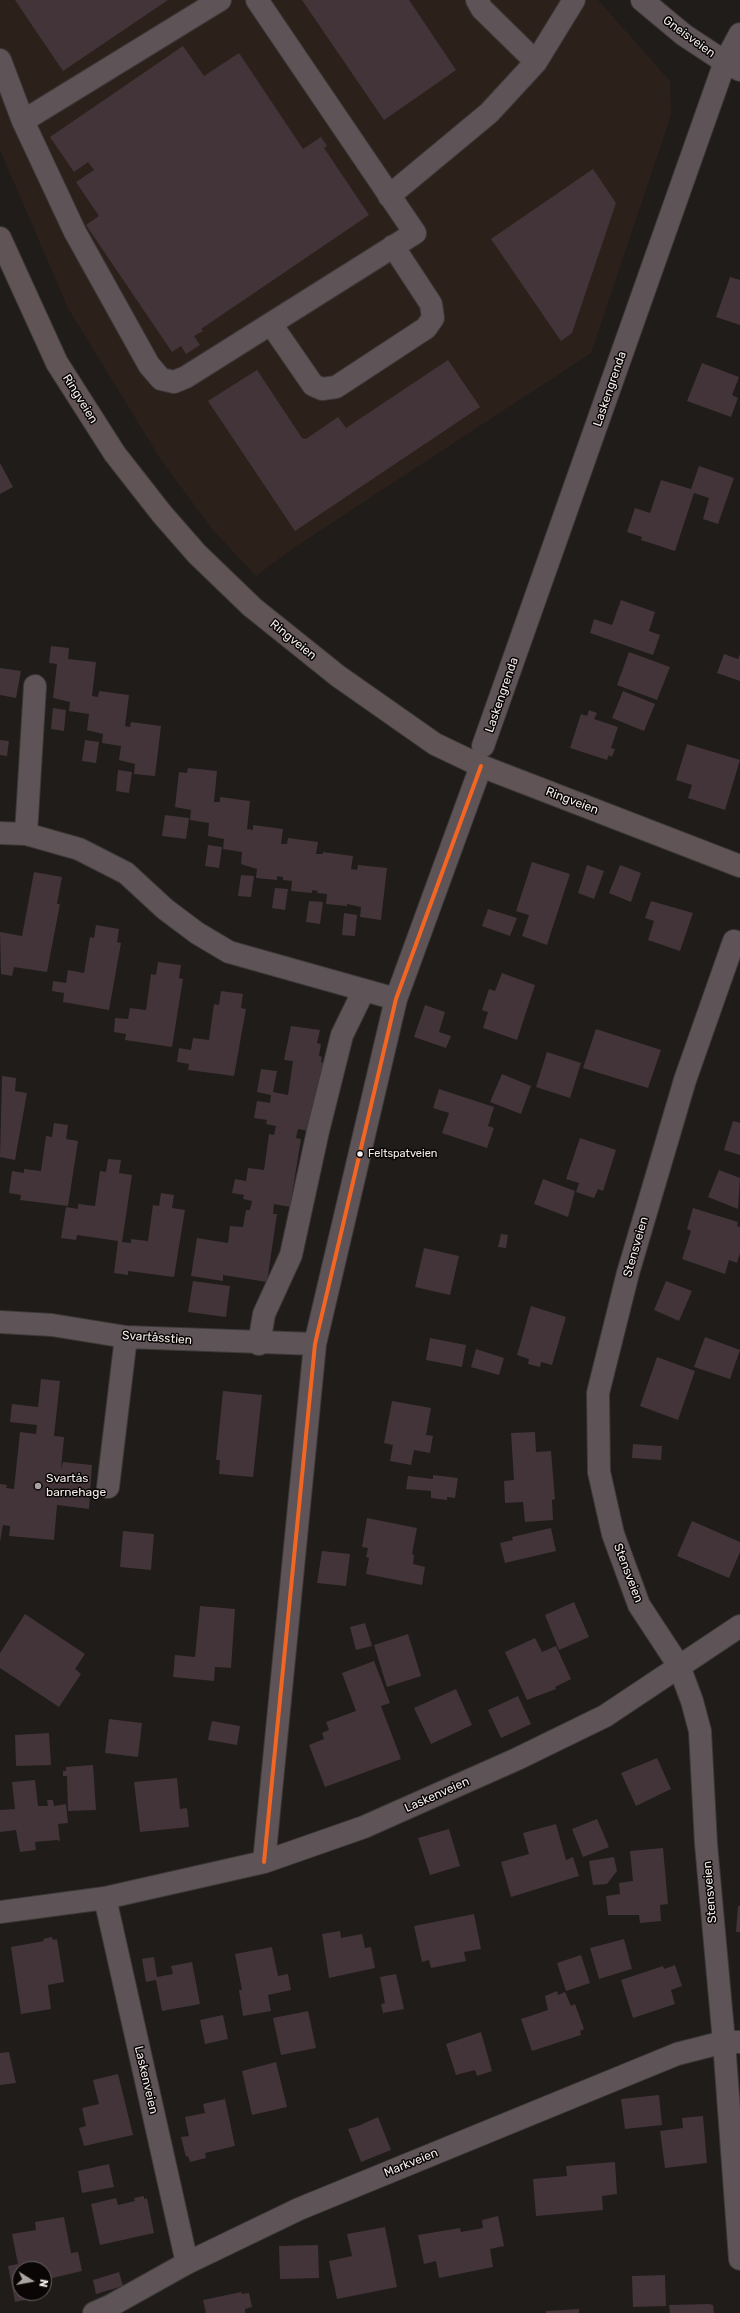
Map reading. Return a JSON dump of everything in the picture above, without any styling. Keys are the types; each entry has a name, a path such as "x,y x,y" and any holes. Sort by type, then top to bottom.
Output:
{"main road":[{"name":"Ringveien","path":"0,238 54,357 84,408 115,454 162,514 197,554 252,607 338,676 435,744 482,756 740,866"}],"street":[{"path":"23,121 220,0"},
{"path":"0,60 23,121 75,232 149,365 161,379 174,382 186,377 415,233 257,0"},
{"path":"477,0 482,10 536,62"},
{"path":"389,196 489,113 536,62 574,0"},
{"name":"Gneisveien","path":"642,0 684,35 732,66"},
{"name":"Laskengrenda","path":"482,756 732,66 740,34"},
{"path":"271,324 313,385 322,389 336,386 426,328 433,318 430,304 394,246"},
{"path":"26,834 35,686"},
{"path":"264,1862 315,1344 396,999 482,756"},
{"path":"0,833 26,834 79,849 126,873 165,908 197,933 229,952 396,999"},
{"name":"Stensveien","path":"734,941 685,1080 628,1273 598,1393 599,1472 613,1534 638,1605 679,1666 692,1701 700,1731 706,1844 732,2042 740,2259"},
{"path":"259,1344 264,1314 291,1255 318,1131 342,1035 364,990"},
{"name":"Svartåsstien","path":"0,1322 52,1325 126,1337 259,1344 315,1344"},
{"path":"108,1487 126,1337"},
{"name":"Laskenveien","path":"0,1912 105,1898 264,1862 364,1827 518,1759 605,1716 740,1626"},
{"name":"Laskenveien","path":"105,1898 187,2263"},
{"name":"Markveien","path":"94,2313 110,2306 187,2263 298,2209 677,2054 732,2042"}],"shaded area":[{"path":"0,0 598,0 670,81 671,115 591,353 295,547 256,576 213,530 161,460 68,308 0,150"}],"building":[{"path":"15,0 168,0 63,71"},
{"path":"302,0 409,0 456,70 384,120"},
{"path":"183,46 204,76 239,53 303,149 321,137 327,146 324,148 369,215 201,329 203,331 194,336 200,345 186,354 181,346 172,352 86,225 99,216 76,182 94,170 88,162 74,172 50,137"},
{"path":"593,169 616,203 572,333 561,341 491,239"},
{"path":"730,277 740,280 740,325 716,317"},
{"path":"448,360 480,407 295,531 208,401 257,370 302,438 306,439 338,417 346,428"},
{"path":"702,363 739,377 732,395 738,398 731,417 687,401"},
{"path":"0,463 13,487 0,494"},
{"path":"699,466 734,478 718,524 703,519 709,498 694,493 675,551 641,540 642,537 627,532 635,508 650,513 661,480 691,489"},
{"path":"621,600 655,612 649,631 660,635 653,655 590,633 594,619 612,625"},
{"path":"51,646 69,648 68,659 96,662 92,696 98,697 99,691 129,695 125,726 130,727 131,722 161,726 155,776 134,774 135,764 119,760 121,746 102,743 103,734 87,730 89,714 69,711 70,702 53,698 57,664 49,663"},
{"path":"629,652 670,667 657,700 617,685"},
{"path":"724,654 738,659 740,654 740,681 717,673"},
{"path":"0,668 21,671 16,698 0,695"},
{"path":"623,691 655,704 644,731 612,718"},
{"path":"53,708 66,710 64,731 51,729"},
{"path":"589,710 597,713 594,719 618,727 611,748 615,749 612,757 609,755 607,760 570,748 581,714 587,716"},
{"path":"0,740 9,741 7,756 0,755"},
{"path":"85,740 99,742 96,763 82,761"},
{"path":"687,744 740,760 725,810 688,798 692,785 676,780"},
{"path":"188,768 217,771 214,802 220,802 220,797 250,801 247,829 253,830 253,825 283,829 281,844 287,844 288,838 318,842 316,854 323,854 323,852 353,856 351,869 357,870 358,865 387,868 381,920 360,917 361,907 347,904 347,906 326,904 327,894 317,893 318,891 312,890 312,893 291,891 292,881 283,880 283,877 277,876 277,880 256,878 257,869 241,864 242,852 223,849 224,839 208,836 209,823 190,820 191,810 175,807 179,772 187,773"},
{"path":"118,770 132,772 129,793 116,791"},
{"path":"165,815 189,818 186,839 162,836"},
{"path":"208,845 222,847 219,868 205,866"},
{"path":"532,862 570,874 547,945 522,936 529,915 516,911"},
{"path":"587,865 604,871 594,899 578,893"},
{"path":"620,865 641,873 631,902 609,893"},
{"path":"34,872 62,877 57,904 60,904 47,972 14,967 12,976 1,974 0,932 22,936"},
{"path":"241,875 254,876 251,897 238,896"},
{"path":"275,888 288,889 285,910 272,908"},
{"path":"309,901 323,902 320,924 306,922"},
{"path":"651,901 693,913 680,951 648,940 654,921 645,918"},
{"path":"488,909 517,918 510,936 482,926"},
{"path":"344,913 357,915 355,936 342,935"},
{"path":"96,925 119,929 117,942 121,943 109,1010 63,1002 64,993 52,991 53,981 66,983 68,970 84,973 90,937 94,938"},
{"path":"158,962 181,965 179,978 183,979 172,1047 125,1040 126,1034 114,1032 115,1018 128,1019 130,1008 146,1010 151,974 156,975"},
{"path":"502,973 535,985 517,1040 483,1028 488,1012 482,1010 489,989 495,991"},
{"path":"221,991 243,994 241,1008 246,1009 234,1076 188,1070 189,1064 177,1062 179,1048 191,1050 193,1038 209,1040 214,1004 219,1005"},
{"path":"425,1005 445,1012 439,1032 451,1036 446,1048 414,1037"},
{"path":"291,1026 320,1030 317,1043 321,1044 319,1056 322,1057 321,1062 329,1064 314,1132 298,1129 296,1138 301,1139 290,1207 274,1204 273,1214 277,1214 267,1282 223,1275 223,1281 191,1276 197,1238 228,1243 230,1226 243,1227 246,1210 250,1210 252,1201 243,1199 244,1195 232,1193 235,1179 246,1181 248,1168 264,1170 269,1134 274,1135 276,1126 266,1124 267,1120 254,1118 257,1101 270,1103 271,1095 257,1092 261,1069 277,1071 273,1092 288,1095 293,1061 284,1060"},
{"path":"596,1029 661,1050 648,1088 583,1068"},
{"path":"547,1052 581,1063 570,1098 536,1087"},
{"path":"502,1074 531,1086 521,1114 490,1102"},
{"path":"2,1076 16,1078 15,1091 27,1093 15,1160 0,1157"},
{"path":"439,1089 494,1107 488,1126 494,1128 487,1148 442,1133 449,1113 433,1108"},
{"path":"733,1121 740,1123 740,1155 724,1150"},
{"path":"54,1123 68,1125 66,1139 78,1141 68,1206 20,1200 21,1195 9,1193 12,1171 24,1173 24,1169 41,1171 46,1136 52,1137"},
{"path":"580,1138 616,1150 603,1191 598,1189 594,1198 576,1192 579,1183 566,1179"},
{"path":"108,1159 121,1160 119,1173 132,1175 122,1242 131,1243 131,1239 148,1241 153,1205 159,1206 161,1193 174,1195 172,1208 185,1210 174,1277 128,1271 128,1275 114,1273 118,1241 77,1235 76,1240 61,1238 66,1207 78,1209 78,1204 95,1206 100,1171 106,1172"},
{"path":"719,1170 740,1178 738,1209 708,1197"},
{"path":"543,1179 575,1191 568,1217 534,1204"},
{"path":"693,1208 738,1222 737,1226 740,1227 740,1253 737,1263 729,1260 725,1274 682,1259 691,1231 687,1229"},
{"path":"501,1234 508,1235 506,1248 498,1247"},
{"path":"424,1248 459,1256 450,1295 415,1287"},
{"path":"193,1281 230,1286 226,1317 188,1312"},
{"path":"666,1281 692,1291 679,1321 654,1310"},
{"path":"531,1306 566,1317 552,1365 541,1362 540,1367 528,1364 529,1359 517,1355"},
{"path":"705,1337 740,1350 730,1379 694,1367"},
{"path":"430,1338 466,1345 462,1367 426,1360"},
{"path":"476,1349 504,1358 499,1375 471,1367"},
{"path":"657,1357 695,1371 678,1420 640,1406"},
{"path":"41,1379 60,1381 54,1436 64,1437 61,1469 63,1462 92,1465 89,1509 57,1505 54,1540 9,1536 10,1526 3,1525 0,1542 0,1484 7,1485 6,1488 14,1489 20,1432 36,1434 37,1425 10,1422 12,1404 38,1407"},
{"path":"223,1391 262,1395 253,1477 219,1474 220,1460 216,1460"},
{"path":"392,1401 431,1408 426,1435 433,1436 430,1453 414,1450 411,1465 390,1461 393,1445 384,1443"},
{"path":"535,1432 536,1452 551,1451 555,1499 552,1500 553,1520 525,1522 523,1502 505,1503 504,1481 514,1480 511,1433"},
{"path":"633,1444 662,1446 661,1460 632,1458"},
{"path":"433,1475 458,1478 455,1498 447,1497 447,1500 431,1498 431,1491 406,1489 408,1476 433,1479"},
{"path":"367,1518 417,1528 412,1554 414,1555 413,1564 425,1567 422,1585 366,1574 369,1558 366,1557 368,1548 362,1547"},
{"path":"692,1521 740,1542 740,1552 729,1578 677,1556"},
{"path":"551,1528 556,1551 505,1563 500,1543 513,1540 512,1537"},
{"path":"123,1531 154,1534 151,1570 120,1567"},
{"path":"322,1551 350,1554 346,1586 317,1583"},
{"path":"574,1602 589,1637 559,1650 545,1615"},
{"path":"200,1606 235,1609 231,1668 215,1667 214,1681 173,1677 175,1655 195,1657"},
{"path":"25,1614 85,1654 75,1669 81,1674 59,1707 0,1668 0,1653"},
{"path":"365,1623 372,1646 356,1650 350,1627"},
{"path":"408,1634 421,1676 387,1687 374,1645"},
{"path":"535,1638 542,1652 556,1646 571,1679 555,1687 556,1689 527,1700 505,1652"},
{"path":"374,1661 390,1703 381,1706 401,1759 325,1787 309,1745 324,1739 322,1733 329,1730 326,1722 356,1711 342,1673"},
{"path":"456,1689 472,1725 431,1744 414,1708"},
{"path":"518,1696 531,1724 501,1738 488,1710"},
{"path":"109,1719 142,1723 138,1757 105,1753"},
{"path":"212,1721 240,1726 237,1745 208,1740"},
{"path":"49,1733 51,1765 16,1766 15,1735"},
{"path":"657,1758 671,1789 636,1806 621,1773"},
{"path":"93,1765 96,1810 68,1811 67,1776 63,1776 63,1771 66,1771 66,1767"},
{"path":"177,1778 180,1809 187,1808 189,1827 140,1832 134,1782"},
{"path":"35,1780 38,1806 48,1806 47,1800 53,1800 54,1806 66,1804 68,1823 58,1824 60,1841 35,1842 36,1850 20,1852 16,1830 0,1832 0,1810 15,1809 12,1782"},
{"path":"597,1819 609,1847 583,1857 572,1829"},
{"path":"556,1824 566,1860 573,1857 579,1876 511,1897 501,1862 529,1854 523,1833"},
{"path":"449,1829 460,1866 430,1875 418,1838"},
{"path":"663,1848 668,1904 660,1905 661,1921 640,1923 639,1915 608,1915 606,1896 620,1894 619,1883 633,1881 630,1851"},
{"path":"614,1857 617,1871 607,1884 593,1885 589,1861"},
{"path":"738,1906 740,1906 740,1932 736,1932"},
{"path":"474,1914 481,1949 464,1952 466,1961 431,1968 429,1960 422,1962 414,1926"},
{"path":"340,1931 341,1938 362,1934 365,1948 371,1947 375,1968 329,1978 322,1934"},
{"path":"52,1937 53,1940 57,1939 64,1982 48,1985 51,2009 21,2014 11,1947 44,1941 43,1939"},
{"path":"624,1939 632,1969 599,1979 590,1948"},
{"path":"272,1947 278,1976 288,1974 291,1990 268,1995 271,2011 243,2016 239,1990 242,1990 235,1954"},
{"path":"581,1955 590,1983 566,1991 557,1963"},
{"path":"154,1957 157,1977 173,1974 171,1966 192,1962 200,2004 162,2011 156,1980 146,1982 142,1959"},
{"path":"675,1965 682,1986 671,1990 675,2004 633,2018 621,1980 663,1966 664,1969"},
{"path":"396,1974 404,2009 383,2013 381,2004 385,2003 380,1977"},
{"path":"557,1991 558,1995 565,1992 571,2006 575,2004 584,2029 580,2031 581,2035 532,2051 521,2019 548,2010 545,1996"},
{"path":"308,2011 316,2048 281,2055 273,2018"},
{"path":"223,2015 228,2039 205,2044 200,2020"},
{"path":"481,2032 492,2071 477,2076 475,2070 456,2075 446,2044"},
{"path":"9,2052 16,2083 0,2085 0,2053"},
{"path":"276,2062 287,2107 252,2115 242,2071"},
{"path":"118,2074 133,2135 84,2146 79,2128 86,2126 82,2108 99,2104 93,2080"},
{"path":"659,2095 662,2125 625,2129 621,2099"},
{"path":"225,2099 235,2146 205,2153 206,2158 190,2162 188,2156 186,2157 181,2137 189,2136 185,2117 205,2113 203,2104"},
{"path":"703,2116 707,2163 665,2168 660,2131 683,2128 682,2118"},
{"path":"378,2117 391,2150 361,2162 348,2129"},
{"path":"615,2162 617,2194 602,2196 603,2210 536,2216 533,2179 567,2176 566,2166"},
{"path":"109,2164 114,2187 82,2193 78,2171"},
{"path":"144,2196 144,2199 147,2198 154,2233 100,2245 91,2204 116,2198 118,2205 135,2201 134,2198"},
{"path":"498,2216 504,2246 490,2249 493,2267 439,2278 436,2261 424,2264 418,2235 460,2228 461,2232 483,2228 482,2220"},
{"path":"64,2217 71,2253 78,2252 82,2271 52,2278 52,2261 17,2261 12,2234 36,2230 35,2222"},
{"path":"385,2227 397,2287 337,2299 329,2261 352,2256 347,2234"},
{"path":"318,2245 319,2278 280,2279 279,2246"},
{"path":"12,2265 12,2287 8,2266"},
{"path":"119,2272 123,2286 96,2294 93,2280"},
{"path":"665,2275 666,2306 633,2307 632,2276"},
{"path":"241,2292 242,2294 249,2293 252,2307 245,2309 245,2313 206,2313 203,2300"},
{"path":"669,2305 713,2305 714,2313 670,2313"},
{"path":"579,2309 579,2313 546,2313 546,2311"}],"transit line":[{"path":"264,1862 315,1344 396,999 481,766"}],"place":[{"name":"Feltspatveien","path":"360,1154"},
{"name":"Svartås barnehage","path":"38,1486"}]}
